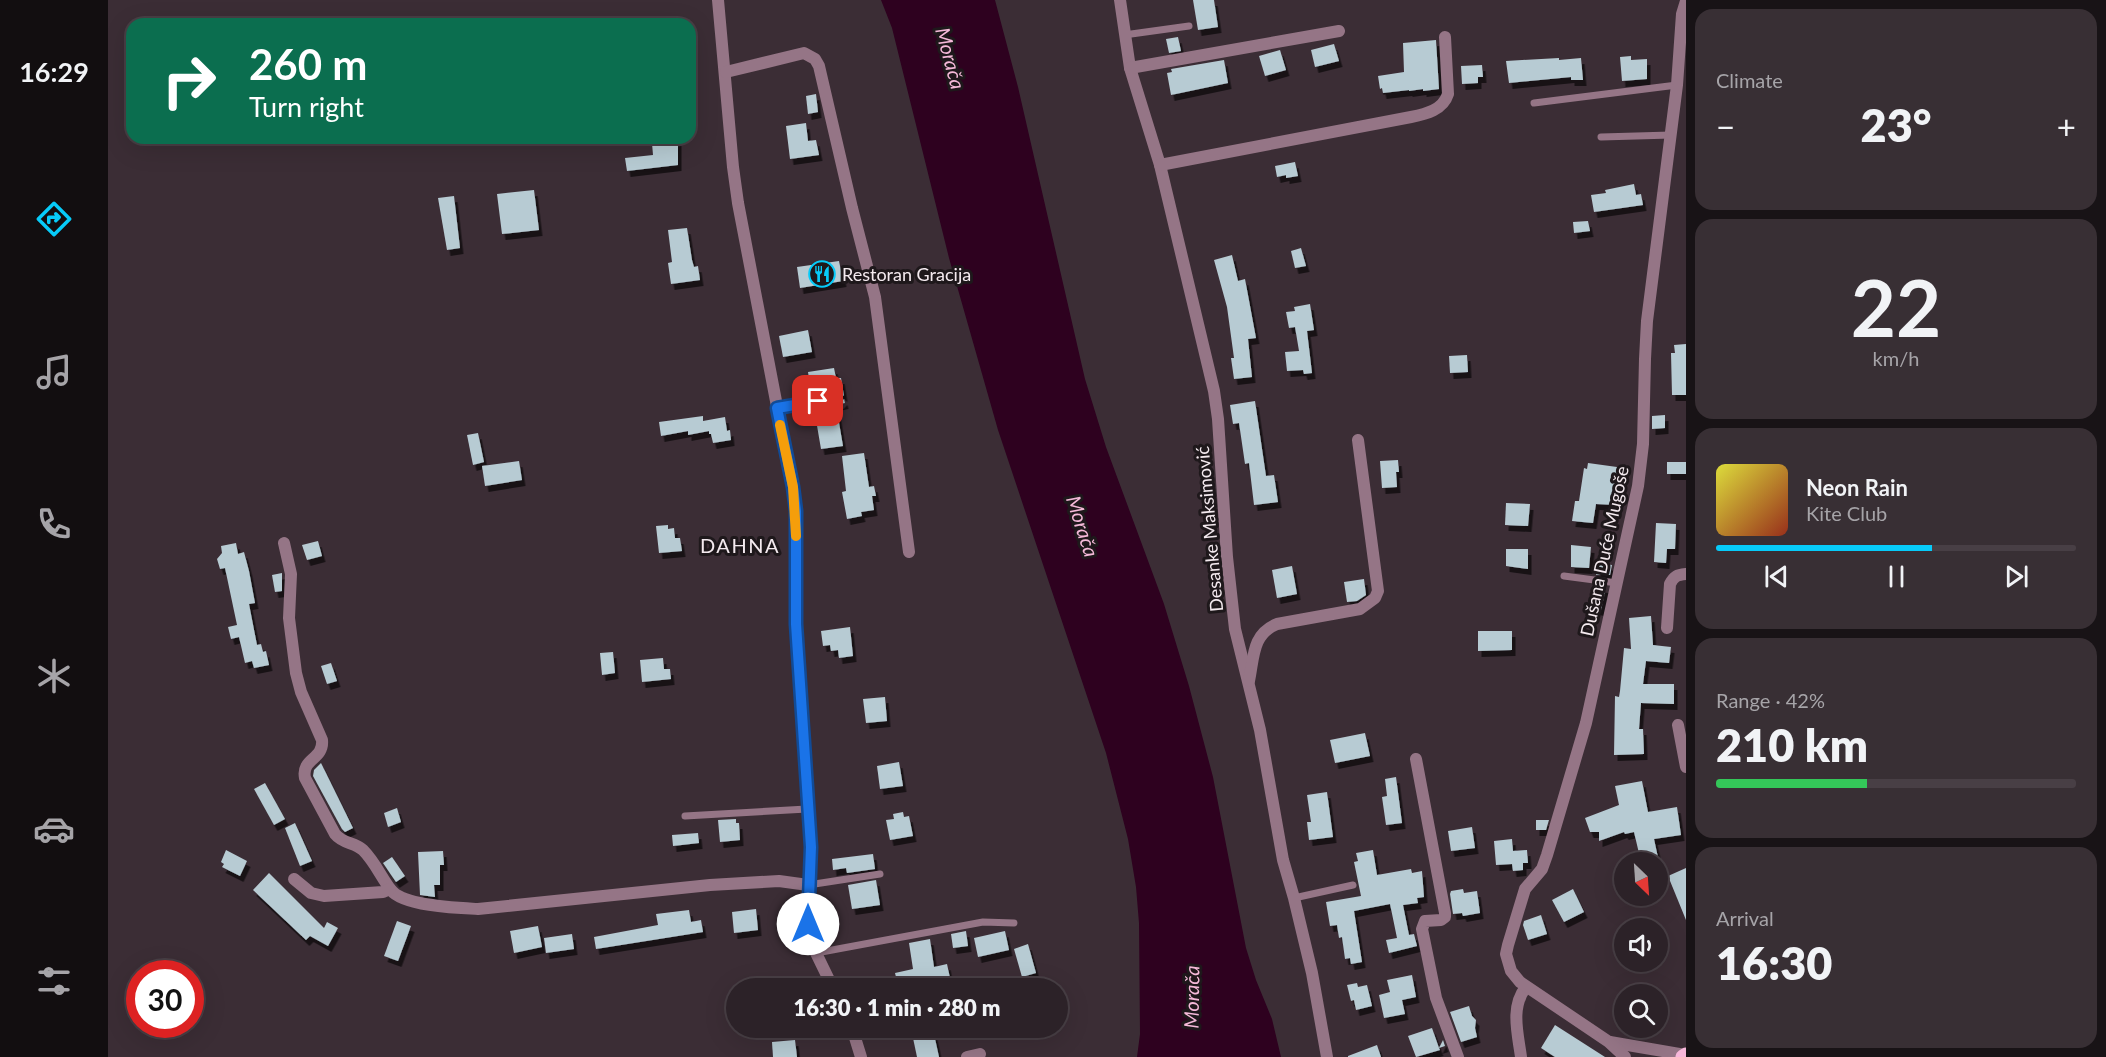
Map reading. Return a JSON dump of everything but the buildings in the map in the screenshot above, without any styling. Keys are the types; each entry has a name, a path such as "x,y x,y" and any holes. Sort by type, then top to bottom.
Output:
{"street":[{"path":"718,0 738,203 795,500 796,624 811,847 808,924 816,954 828,978"},
{"name":"Desanke Maksimović","path":"1120,0 1130,68 1160,165 1214,391 1235,629 1260,730 1283,860 1312,973 1327,1057"},
{"name":"Dušana Duće Mugoše","path":"1625,1057 1609,1042 1526,987 1511,971 1506,954 1525,889 1542,869 1547,855 1586,723 1638,486 1644,444 1647,321 1677,85 1682,14 1686,1"},
{"path":"1130,68 1339,31"},
{"path":"1160,165 1411,117 1434,110 1446,100 1448,94 1445,37"},
{"path":"726,72 804,54 815,59 819,66 875,297 909,552"},
{"path":"1248,684 1256,646 1260,635 1267,628 1277,624 1360,609 1375,598 1378,591 1358,440"},
{"path":"284,543 291,574 289,618 296,673 301,692 322,740 321,753 306,765 305,778 335,834 340,840 359,847 368,854 390,889 401,897 445,907 478,909 710,885 779,881 808,885"},
{"path":"1667,628 1670,584 1678,574 1686,574"},
{"path":"1678,726 1686,767"},
{"path":"1416,759 1445,913 1445,917 1441,920 1425,921 1422,929 1436,998 1458,1057"},
{"path":"294,879 311,893 324,896 383,892 390,889"},
{"path":"1521,1057 1516,1008 1519,997 1526,987"},
{"path":"855,1038 861,1057"},
{"name":"Dušana Duće Mugoše","path":"1609,1042 1685,1056"},
{"path":"966,1057 980,1054"}],"lane":[{"path":"1124,35 1189,26"},
{"path":"1534,103 1677,85"},
{"path":"1601,137 1671,135"},
{"path":"777,408 839,398"},
{"path":"1564,576 1617,583"},
{"path":"685,816 807,809"},
{"path":"808,885 880,874"},
{"path":"1294,898 1353,885"},
{"path":"816,954 983,922 1014,923"}],"water":[{"name":"Morača","path":"881,0 995,0 1018,87 1085,379 1106,447 1164,604 1189,686 1213,777 1246,948 1272,1019 1281,1057 1137,1057 1140,1034 1139,923 1128,839 1106,753 998,430 949,258 892,28"}],"slow traffic":[{"path":"780,425 793,487 796,536"}],"place":[{"name":"Restoran Gracija","path":"822,274"}],"district":[{"name":"DAHNA","path":"740,545"}],"route":[{"path":"808,924 811,847 804,775 796,624 796,511 777,408 818,401"}]}
